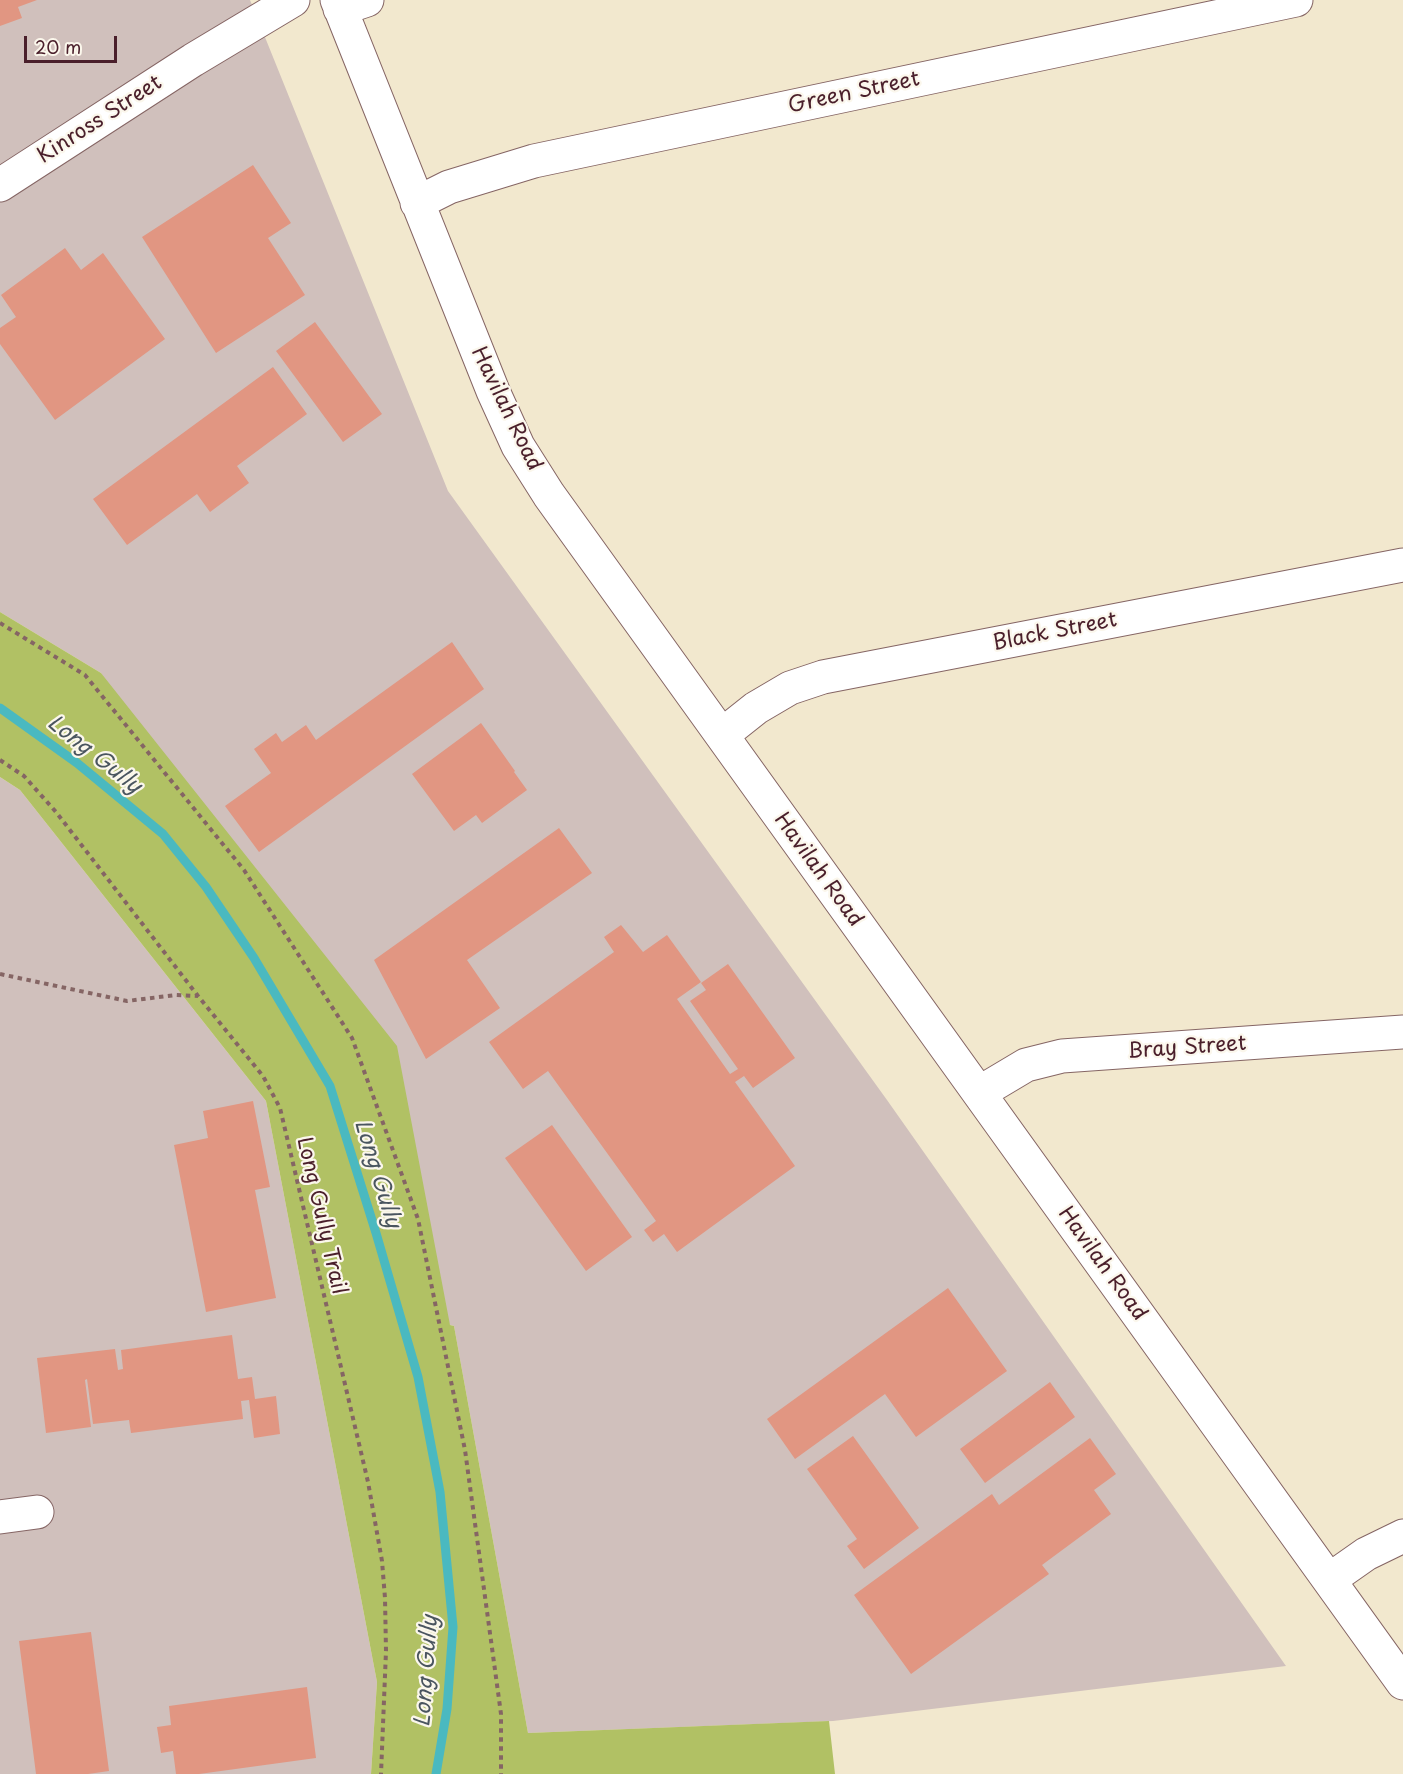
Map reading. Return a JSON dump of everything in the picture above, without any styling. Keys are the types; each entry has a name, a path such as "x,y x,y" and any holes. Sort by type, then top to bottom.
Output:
{"street":[{"name":"Kinross Street","path":"0,185 193,60 293,0"},
{"name":"Green Street","path":"417,203 450,187 534,161 1296,0"},
{"name":"Havilah Road","path":"348,3 417,203 493,391 518,446 549,495 1403,1683"},
{"name":"Black Street","path":"722,735 756,708 790,688 823,677 1403,565"},
{"name":"Bray Street","path":"979,1093 1026,1065 1062,1056 1403,1032"},
{"path":"0,1517 37,1512"},
{"path":"1329,1580 1366,1554 1403,1536"}],"path":[{"path":"0,623 85,675 244,870 351,1038 418,1219 462,1439 501,1714 501,1774"},
{"name":"Long Gully Trail","path":"0,760 24,777 40,793 263,1076 273,1092 285,1125 368,1482 382,1561 386,1651 381,1774"},
{"path":"0,974 109,999 127,1001 176,995 198,996"}],"shaded area":[{"path":"0,0 250,0 448,491 887,1100 1286,1666 833,1721 528,1733 454,1326 450,1325 101,673 0,612"},
{"path":"0,777 20,790 266,1101 377,1682 371,1774 0,1774"}],"green space":[{"path":"0,612 101,673 397,1046 450,1325 454,1326 528,1733 829,1721 835,1774 371,1774 377,1682 266,1101 20,790 0,777"}],"building":[{"path":"0,0 37,0 18,7 22,18 0,26"},
{"path":"253,165 291,223 268,238 305,295 216,353 142,237"},
{"path":"65,248 81,270 103,253 165,339 55,420 0,344 0,328 16,317 1,295"},
{"path":"315,322 382,414 343,442 276,351"},
{"path":"273,367 307,414 237,466 249,483 210,512 197,494 127,545 93,499"},
{"path":"452,642 484,689 259,852 225,806 271,773 254,749 276,733 282,742 306,725 316,740"},
{"path":"481,723 527,790 482,823 476,815 454,831 412,774"},
{"path":"559,828 592,873 467,960 500,1008 426,1059 374,960"},
{"path":"621,925 643,952 667,935 701,982 677,999 730,1074 738,1069 690,1001 706,990 701,983 728,964 795,1058 753,1088 744,1076 735,1082 795,1166 677,1252 664,1234 653,1242 644,1230 656,1221 548,1071 523,1089 489,1042 614,952 604,937"},
{"path":"253,1101 270,1187 255,1190 276,1298 206,1312 174,1145 208,1138 203,1111"},
{"path":"552,1125 632,1237 586,1271 505,1158"},
{"path":"948,1288 1007,1371 916,1437 885,1394 795,1459 767,1419"},
{"path":"232,1335 238,1379 252,1377 255,1399 276,1396 280,1434 254,1438 249,1400 241,1401 243,1419 131,1433 129,1420 93,1424 87,1379 85,1380 91,1427 46,1433 37,1358 115,1349 118,1370 123,1369 121,1350"},
{"path":"1050,1382 1075,1417 985,1483 960,1449"},
{"path":"853,1436 919,1528 864,1569 847,1546 857,1539 807,1469"},
{"path":"1090,1438 1116,1474 1094,1490 1111,1514 1042,1565 1049,1574 911,1674 854,1595 992,1494 999,1505"},
{"path":"91,1632 109,1771 88,1774 36,1774 19,1641"},
{"path":"307,1687 316,1758 199,1774 176,1774 173,1751 161,1753 157,1727 171,1725 169,1706"}],"waterway":[{"name":"Long Gully","path":"0,708 77,763 163,834 206,887 254,958 330,1086 418,1377 440,1492 453,1627 447,1709 436,1774"}]}
